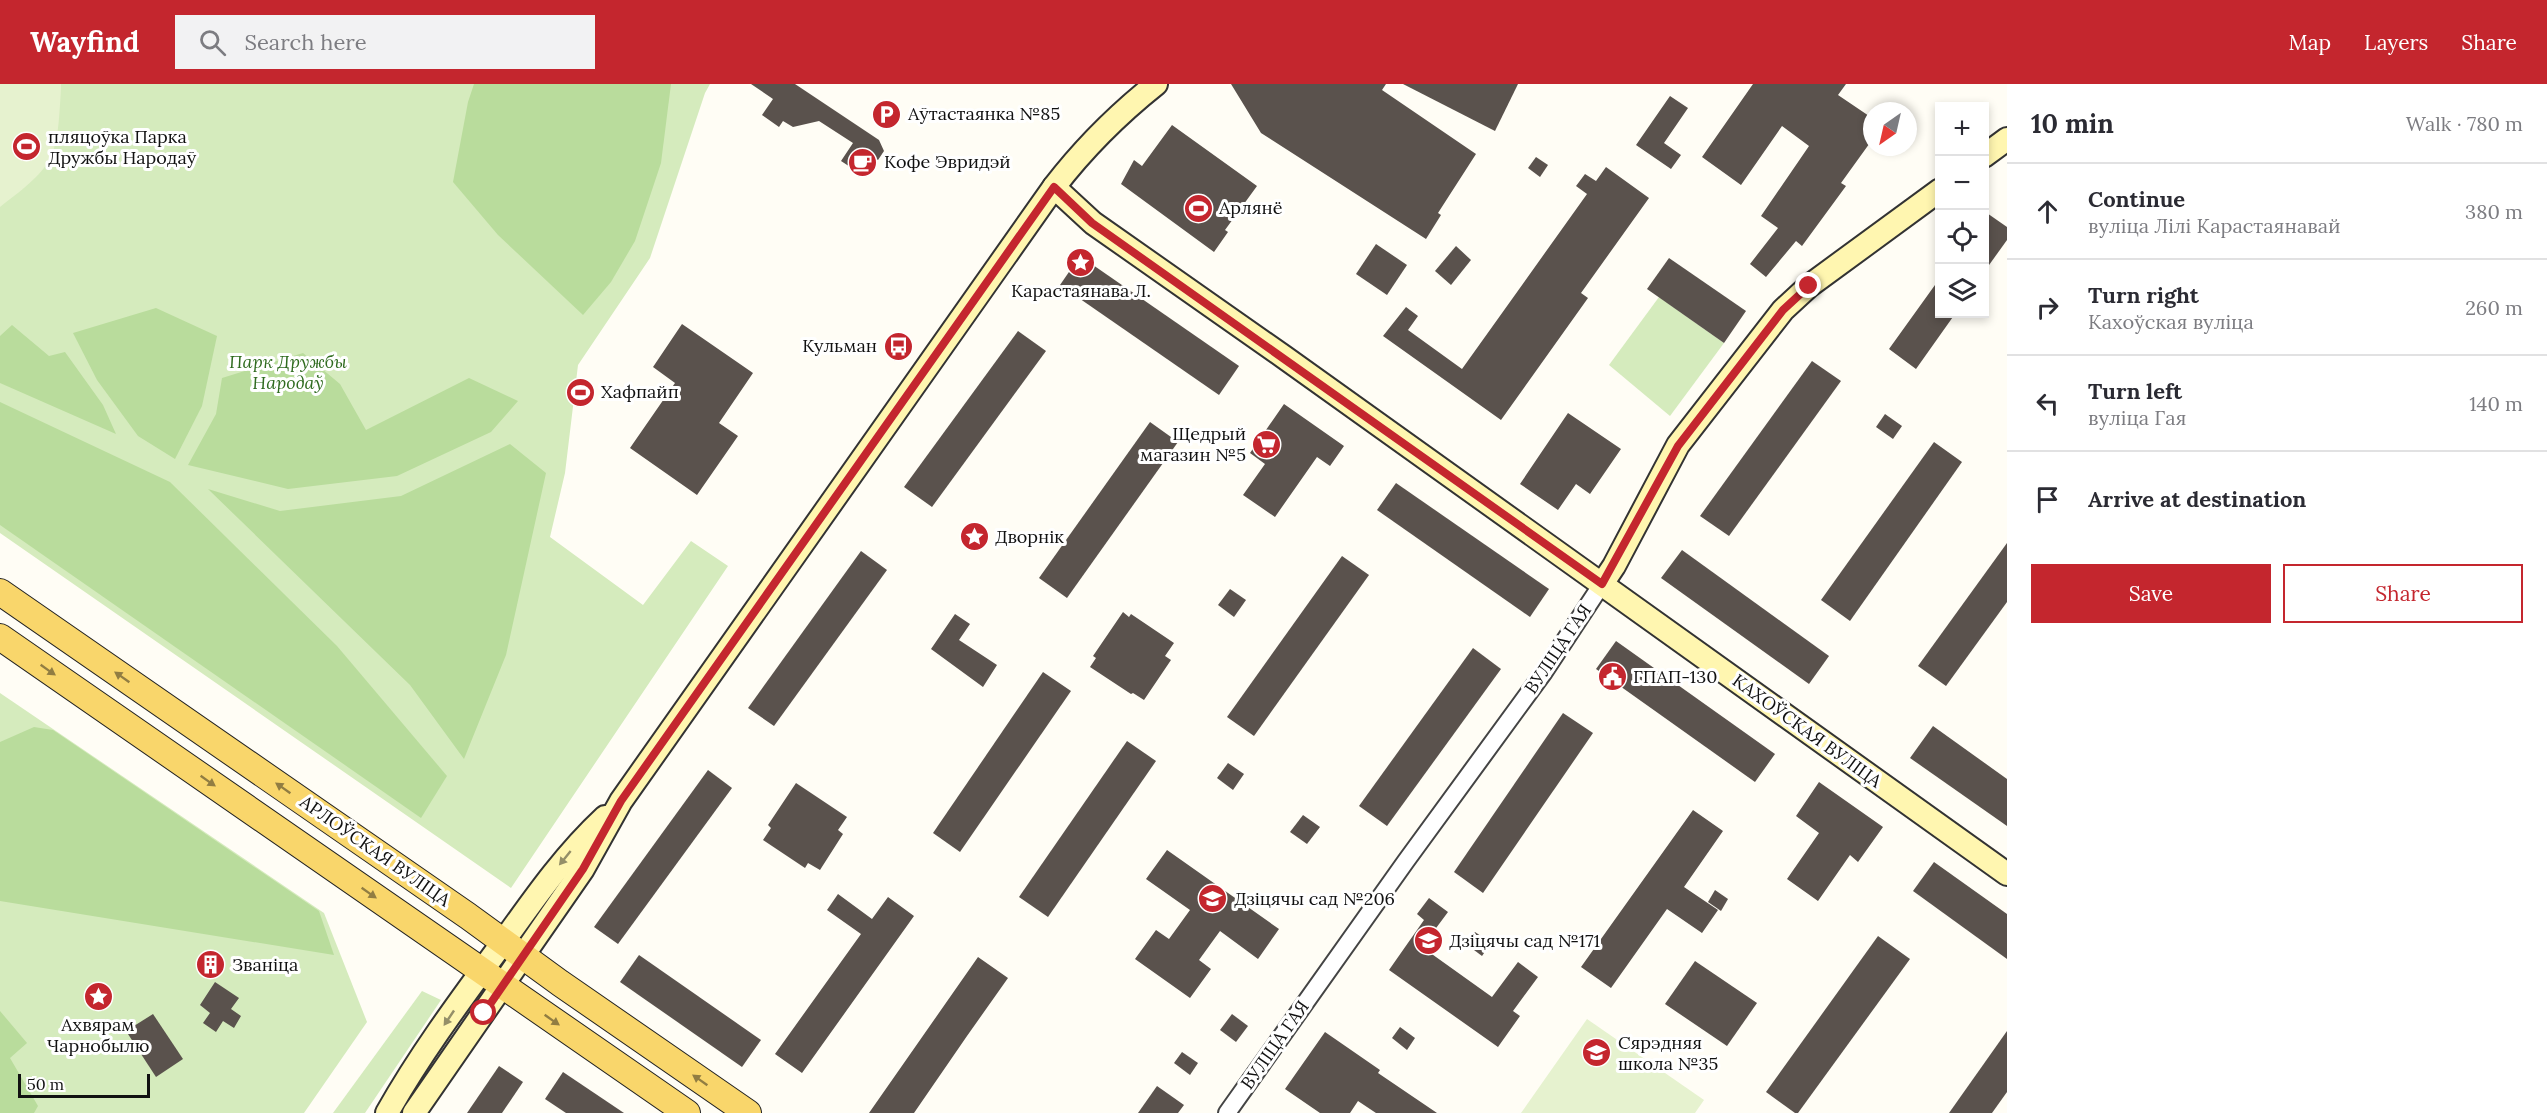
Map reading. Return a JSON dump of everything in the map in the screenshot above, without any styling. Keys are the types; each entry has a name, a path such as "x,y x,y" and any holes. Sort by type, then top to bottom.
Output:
{"main road":[{"path":"414,1113 525,956 583,869 621,801 1054,187 1079,155 1119,114 1156,84"},
{"path":"1989,152 2007,139"},
{"name":"КАХОЎСКАЯ ВУЛІЦА","path":"1054,187 1092,223 2007,874"},
{"name":"ВУЛІЦА ГАЯ","path":"1602,584 1678,446 1783,310 1809,286 1935,194"},
{"name":"АРЛОЎСКАЯ ВУЛІЦА","path":"0,592 748,1113"},
{"name":"АРЛОЎСКАЯ ВУЛІЦА","path":"0,637 687,1113"},
{"path":"387,1113 482,970 567,855 621,801"}],"street":[{"name":"ВУЛІЦА ГАЯ","path":"1227,1113 1544,672 1602,584"}],"green space":[{"name":"Парк Дружбы Народаў","path":"0,84 710,84 650,258 578,365 565,473 550,537 643,605 691,541 728,566 511,888 0,533"},
{"name":"пляцоўка Парка Дружбы Народаў","path":"0,84 61,84 61,88 58,130 50,158 33,180 0,207"},
{"path":"474,84 671,84 661,163 635,241 611,282 583,315 498,235 453,182 468,102"},
{"path":"1659,297 1724,343 1670,416 1609,365"},
{"path":"156,308 217,336 202,406 175,459 138,436 97,380 73,333"},
{"path":"12,325 49,356 65,352 103,405 116,434 0,383 0,336"},
{"path":"303,353 340,384 366,430 469,378 518,401 491,432 397,476 288,489 188,465 216,414 222,378"},
{"path":"0,402 170,482 337,646 447,776 421,818 0,525"},
{"path":"510,444 546,473 506,655 464,759 410,685 208,489 280,511 401,496"},
{"path":"0,693 324,913 367,1022 304,1113 0,1113"},
{"path":"34,727 53,730 319,911 334,955 0,901 0,742"},
{"path":"422,991 441,1000 365,1113 333,1113"},
{"path":"0,1011 27,1043 10,1058 38,1106 34,1113 0,1113"},
{"name":"Сярэдняя школа №35","path":"1587,1019 1704,1100 1695,1113 1521,1113"}],"building":[{"path":"751,84 795,84 879,140 884,151 878,160 873,157 861,174 841,161 853,143 819,121 793,127 783,121 779,127 762,115 773,99"},
{"path":"1231,84 1386,84 1382,90 1476,154 1438,213 1441,215 1426,239 1261,133"},
{"path":"1403,84 1518,84 1495,131"},
{"path":"1753,84 1846,84 1838,95 1863,112 1863,152 1841,183 1846,186 1802,246 1796,241 1766,277 1750,264 1778,228 1761,216 1809,146 1782,126 1741,185 1702,157"},
{"path":"1670,96 1688,108 1664,143 1681,155 1671,169 1636,145"},
{"name":"Арлянё","path":"1172,125 1257,186 1225,230 1228,232 1214,252 1121,184 1134,160 1142,166"},
{"path":"1536,157 1548,165 1540,177 1528,168"},
{"path":"1606,167 1649,198 1581,293 1588,298 1501,420 1383,336 1406,307 1418,316 1408,330 1462,369 1587,194 1576,186 1585,174 1596,181"},
{"path":"1989,214 2007,227 2007,240 1989,265"},
{"path":"1376,244 1407,265 1387,295 1356,274"},
{"path":"1456,246 1471,260 1451,285 1435,271"},
{"path":"1080,256 1239,366 1219,395 1060,285"},
{"path":"1669,258 1746,311 1724,343 1647,289"},
{"path":"1935,285 1935,318 1952,318 1916,369 1889,349"},
{"path":"682,324 753,373 719,423 738,436 697,495 630,448 675,383 653,367"},
{"path":"1018,331 1046,351 932,507 904,487"},
{"path":"1812,361 1841,381 1729,536 1700,516"},
{"path":"1284,404 1344,446 1330,466 1317,457 1275,517 1243,495 1265,464 1250,453"},
{"path":"1568,413 1621,449 1590,494 1576,484 1558,510 1520,484"},
{"path":"1885,414 1902,426 1893,439 1876,427"},
{"path":"1150,422 1178,442 1067,598 1039,578"},
{"path":"1934,442 1962,462 1850,621 1821,600"},
{"path":"1396,483 1549,589 1530,617 1377,510"},
{"path":"2007,543 2007,602 1946,686 1918,666"},
{"path":"1682,550 1829,656 1809,684 1661,578"},
{"path":"861,551 887,570 774,726 748,708"},
{"path":"1342,556 1369,575 1254,736 1227,717"},
{"path":"1230,589 1246,600 1234,617 1218,605"},
{"path":"1123,612 1129,617 1131,614 1174,643 1165,656 1171,660 1144,700 1090,667 1096,658 1093,656"},
{"path":"955,614 970,624 959,640 997,665 983,687 931,649"},
{"path":"1616,641 1775,754 1755,782 1596,669"},
{"path":"1473,648 1501,669 1387,826 1359,806"},
{"path":"1043,672 1071,691 960,852 933,833"},
{"path":"1563,713 1593,733 1483,893 1454,872"},
{"path":"1933,726 2007,779 2007,826 1910,758"},
{"path":"1127,741 1156,761 1048,917 1019,897"},
{"path":"1228,763 1244,774 1233,790 1217,778"},
{"path":"708,770 732,788 618,944 594,927"},
{"path":"1819,782 1883,827 1858,862 1850,855 1818,901 1787,879 1819,833 1796,816"},
{"path":"796,783 847,817 838,830 843,834 820,870 808,863 805,868 763,840 771,828 768,825"},
{"path":"1693,810 1723,831 1684,887 1718,910 1702,933 1667,909 1611,988 1581,967"},
{"path":"1303,815 1320,827 1307,844 1290,832"},
{"path":"1167,850 1279,929 1258,959 1220,931 1199,960 1211,969 1190,998 1135,959 1156,930 1169,939 1190,910 1146,879"},
{"path":"1934,862 2007,914 2007,959 1913,891"},
{"path":"1715,890 1728,899 1721,911 1708,902"},
{"path":"838,894 872,919 888,897 914,916 802,1073 775,1054 861,934 827,910"},
{"path":"1429,898 1448,912 1422,947 1492,997 1518,962 1538,977 1513,1011 1520,1016 1498,1047 1389,970 1424,920 1417,914"},
{"path":"1475,932 1491,943 1482,956 1466,944"},
{"path":"1878,936 1910,959 1798,1113 1795,1113 1766,1092"},
{"path":"639,955 761,1040 742,1067 620,982"},
{"path":"978,957 1008,978 914,1113 869,1113"},
{"path":"1695,961 1757,1003 1727,1046 1665,1004"},
{"path":"215,982 239,998 231,1009 241,1016 234,1028 223,1021 216,1032 203,1023 210,1013 200,1005"},
{"path":"153,1014 183,1059 156,1077 126,1031"},
{"path":"1232,1014 1248,1026 1236,1042 1220,1030"},
{"path":"1400,1027 1415,1038 1407,1050 1392,1038"},
{"path":"2007,1031 2007,1092 1992,1113 1949,1113"},
{"path":"1325,1032 1380,1070 1378,1073 1437,1113 1376,1113 1358,1101 1350,1113 1320,1113 1285,1089"},
{"path":"1182,1052 1198,1063 1190,1075 1174,1063"},
{"path":"499,1066 523,1082 502,1113 467,1113"},
{"path":"563,1072 624,1113 566,1113 545,1099"},
{"path":"1157,1086 1184,1105 1178,1113 1138,1113"}],"place":[{"name":"Аўтастаянка №85","path":"887,114"},
{"name":"пляцоўка Парка Дружбы Народаў","path":"27,147"},
{"name":"Кофе Эвридэй","path":"863,162"},
{"name":"Арлянё","path":"1198,208"},
{"name":"Карастаянава Л.","path":"1081,262"},
{"name":"Кульман","path":"898,346"},
{"name":"Хафпайп","path":"580,392"},
{"name":"Щедрый магазин №5","path":"1267,444"},
{"name":"Дворнік","path":"974,537"},
{"name":"ГПАП-130","path":"1612,677"},
{"name":"Дзіцячы сад №206","path":"1213,899"},
{"name":"Дзіцячы сад №171","path":"1428,941"},
{"name":"Званіца","path":"211,965"},
{"name":"Ахвярам Чарнобылю","path":"98,996"},
{"name":"Сярэдняя школа №35","path":"1597,1053"}],"route":[{"path":"484,1013 583,869 621,801 1054,187 1092,223 1602,584 1614,566 1678,446 1783,310 1809,286"}]}
